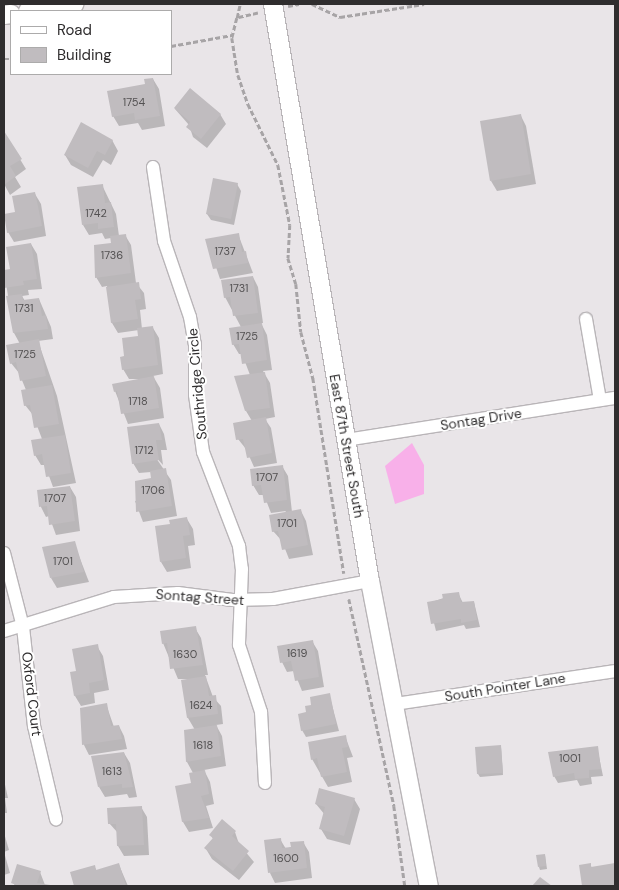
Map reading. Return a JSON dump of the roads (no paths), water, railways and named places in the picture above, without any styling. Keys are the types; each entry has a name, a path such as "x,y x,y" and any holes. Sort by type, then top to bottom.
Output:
{"street":[{"path":"35,10 74,4"},
{"name":"East 87th Street South","path":"273,4 370,581 429,886"},
{"name":"Southridge Circle","path":"153,167 164,241 190,317 195,344 196,410 203,452 239,546 242,600 239,646 261,712 265,784"},
{"path":"586,319 600,400"},
{"name":"Sontag Drive","path":"346,440 615,398"},
{"name":"Oxford Court","path":"4,553 23,627 34,726 56,819"},
{"name":"Sontag Street","path":"4,631 23,627 114,597 178,593 242,600 273,599 370,581"},
{"name":"South Pointer Lane","path":"395,704 615,671"}]}
